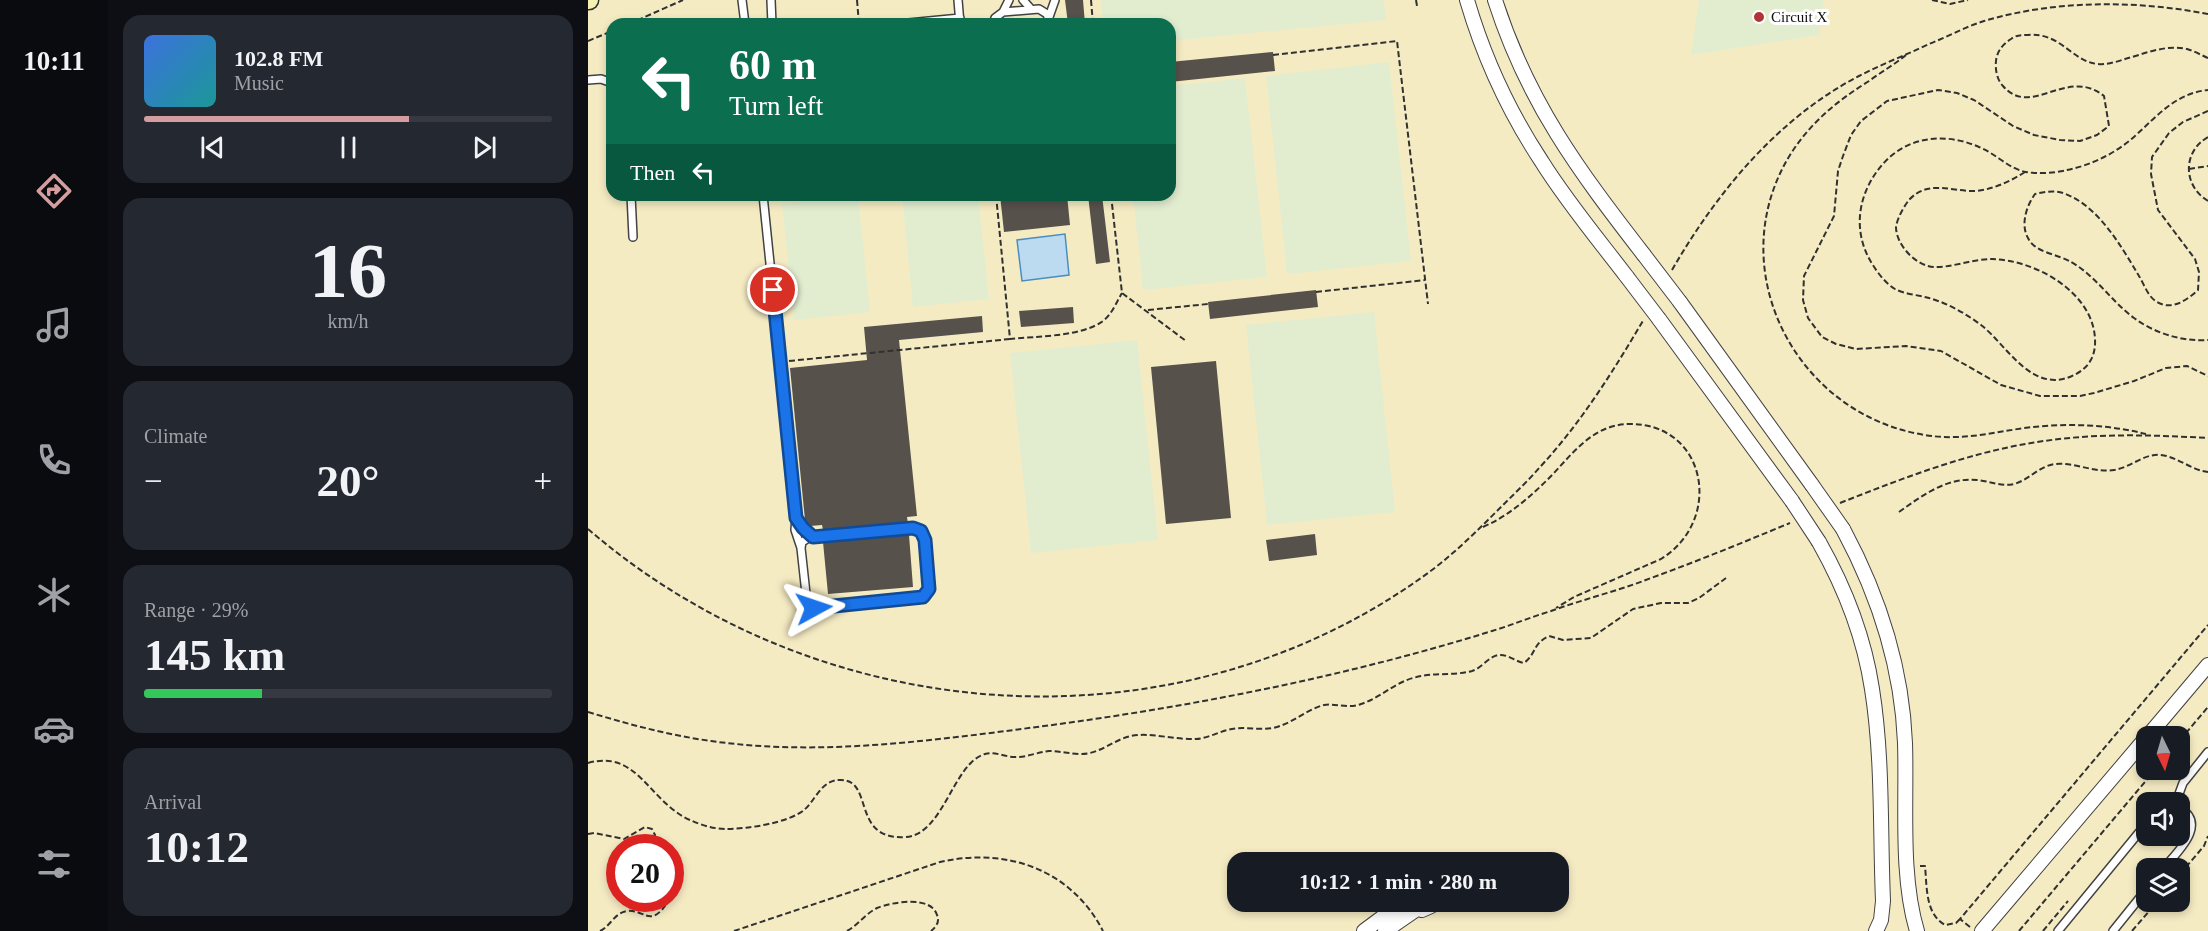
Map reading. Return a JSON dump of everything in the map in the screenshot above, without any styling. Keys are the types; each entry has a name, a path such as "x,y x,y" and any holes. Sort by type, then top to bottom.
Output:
{"street":[{"path":"1467,0 1486,58 1527,139 1560,189 1792,501 1820,542 1833,566 1860,635 1872,688 1877,742 1883,901 1881,920 1876,931"},
{"path":"1495,0 1523,72 1550,125 1582,174 1680,302 1843,529 1875,597 1894,656 1904,714 1907,867 1917,931"},
{"path":"2156,726 2208,665"},
{"path":"1982,931 2136,750"},
{"path":"1364,931 1390,912"},
{"path":"1385,931 1405,912"}],"lane":[{"path":"742,0 744,18"},
{"path":"771,0 772,18"},
{"path":"958,0 960,18"},
{"path":"1003,12 1009,0"},
{"path":"1023,0 1031,9"},
{"path":"1050,18 1054,0"},
{"path":"996,18 1003,12 1031,9 1042,10 1047,18"},
{"path":"588,80 606,81"},
{"path":"632,201 633,237"},
{"path":"764,201 796,518 795,530 801,548 807,600 811,607 920,597 928,592 925,540 923,534 913,528 813,537 804,540 801,548"},
{"path":"796,518 813,537"},
{"path":"2180,792 2183,783 2208,752"},
{"path":"2190,818 2192,830 2190,834"},
{"path":"2058,931 2136,836"},
{"path":"2172,858 2182,846"},
{"path":"2113,931 2136,902"}],"path":[{"path":"642,18 683,0"},
{"path":"857,0 858,18"},
{"path":"1091,0 1093,18"},
{"path":"1416,0 1417,6"},
{"path":"1932,0 1950,4 1968,0"},
{"path":"1671,271 1714,204 1755,156 1795,118 1858,76 1983,21 2038,8 2100,2 2132,3 2208,14"},
{"path":"588,41 606,34"},
{"path":"2208,58 2188,49 2175,48 2151,51 2111,63 2096,64 2078,56 2048,36 2015,36 1997,53 1995,64 2002,86 2010,92 2020,97 2033,98 2068,86 2084,85 2096,89 2104,96 2109,126 2097,135 2080,141 2060,141 2034,135 2013,126 1974,100 1957,93 1938,90 1887,101 1861,121 1851,135 1838,171 1834,216 1804,276 1803,300 1808,318 1822,337 1836,344 1856,349 1906,346 1941,351 2001,385 2040,396 2080,396 2094,393 2166,368 2187,366 2208,376"},
{"path":"1273,55 1397,41 1428,304"},
{"path":"1908,53 1894,66 1824,113 1811,126 1789,156 1774,190 1766,226 1766,273 1776,317 1793,349 1815,378 1842,402 1874,420 1908,432 1956,438 2034,427 2077,425 2109,427 2149,435"},
{"path":"2025,172 1979,146 1944,138 1924,138 1891,156 1868,185 1861,202 1860,238 1875,270 1896,290 1931,299 1962,312 1983,327 2013,359 2033,373 2054,381 2072,376 2089,365 2094,356 2093,323 2074,294 2038,269 2019,263 1995,259 1973,260 1934,267 1917,261 1903,247 1896,227 1902,211 1908,201 1919,192 1934,187 1972,191 1986,189 2009,183 2025,172 2067,170 2091,163 2111,154 2126,143 2156,114 2178,99 2197,91 2208,90"},
{"path":"2208,111 2183,122 2169,133 2152,157 2151,174 2158,210 2195,259 2199,272 2198,290 2186,300 2171,306 2156,302 2145,289 2116,237 2081,202 2061,192 2035,194 2029,203 2025,227 2027,237 2036,247 2079,267 2133,317 2157,331 2193,341 2208,340"},
{"path":"2208,137 2198,145 2188,169 2192,187 2208,201"},
{"path":"2188,169 2208,166"},
{"path":"997,201 1010,339"},
{"path":"780,362 1082,331 1094,326 1112,311 1122,293 1112,201"},
{"path":"1316,292 1425,280"},
{"path":"1122,293 1186,341"},
{"path":"1146,310 1208,304"},
{"path":"588,529 641,572 704,611 737,628 806,657 878,678 914,686 960,692 1024,696 1095,694 1200,677 1268,656 1311,639 1365,613 1432,570 1481,527 1542,465 1604,385 1653,316"},
{"path":"1481,527 1508,514 1542,485 1588,437 1608,428 1629,424 1650,427 1669,436 1685,450 1699,480 1700,504 1693,526 1680,545 1661,559 1551,610"},
{"path":"1834,506 1938,465 1994,450 2045,440 2112,435 2208,438"},
{"path":"1899,512 1939,486 1958,479 2012,484 2053,464 2069,464 2110,471 2123,469 2152,455 2161,455 2197,470 2208,472"},
{"path":"588,712 656,731 726,743 762,746 833,746 971,735 1120,715 1292,683 1433,648 1649,579 1790,523"},
{"path":"588,763 611,760 623,764 678,813 704,825 725,829 746,828 794,816 804,809 828,782 841,779 848,781 860,792 866,814 875,827 889,835 908,837 927,826 972,761 983,754 993,753 1015,758 1053,751 1082,754 1098,751 1131,736 1193,739 1240,728 1269,729 1282,726 1316,708 1327,705 1358,706 1373,700 1410,678 1481,668 1497,655 1504,655 1524,663 1531,658 1539,640 1549,636 1563,639 1591,638 1633,609 1661,603 1688,603 1699,598 1726,578"},
{"path":"1907,867 1925,866 1928,899 1931,909 1941,922 1951,925 1960,919 2208,625"},
{"path":"2190,729 2208,707"},
{"path":"2019,931 2147,780"},
{"path":"633,834 645,827 652,829 654,834"},
{"path":"588,834 606,835"},
{"path":"2190,862 2204,846 2208,836"},
{"path":"734,931 940,862 982,856 1023,863 1054,877 1091,910 1103,931"},
{"path":"847,931 878,908 921,902 932,906 937,912 939,919 936,927 931,931"},
{"path":"600,931 625,912"},
{"path":"632,912 649,917 659,912"},
{"path":"2132,931 2148,912"},
{"path":"1960,919 1975,931"}],"sand":[{"path":"588,0 2208,0 2208,931 588,931"}],"green space":[{"path":"1101,0 1384,0 1386,20 1176,40 1176,18 1102,18"},
{"name":"Circuit X","path":"1699,0 1824,0 1819,35 1691,55"},
{"path":"1389,62 1411,261 1287,274 1266,76"},
{"path":"1245,78 1267,277 1143,290 1134,201 1176,201 1176,85"},
{"path":"810,201 859,201 870,312 794,320 782,204"},
{"path":"903,201 979,201 989,299 913,307"},
{"path":"1374,312 1395,512 1267,525 1246,325"},
{"path":"1137,340 1158,540 1031,553 1010,353"}],"water":[{"path":"1065,234 1069,275 1022,281 1017,240"}],"building":[{"path":"1065,0 1083,0 1084,18 1067,18"},
{"path":"1273,52 1275,71 1176,81 1176,61"},
{"path":"1001,201 1068,201 1070,225 1004,232"},
{"path":"1089,201 1103,201 1110,262 1096,264"},
{"path":"1316,290 1318,307 1210,319 1208,302"},
{"path":"1073,307 1074,323 1021,327 1019,311"},
{"path":"982,316 983,332 899,340 917,516 907,517 908,524 823,530 822,525 810,526 805,520 790,368 867,360 864,327"},
{"path":"1216,361 1231,518 1166,524 1151,367"},
{"path":"1315,534 1317,555 1269,561 1266,540"},
{"path":"909,535 913,587 828,594 823,542"}],"place":[{"name":"Circuit X","path":"1759,17"}],"route":[{"path":"773,290 796,518 799,523 813,537 913,528 921,531 925,540 929,589 923,597 814,608"}]}
